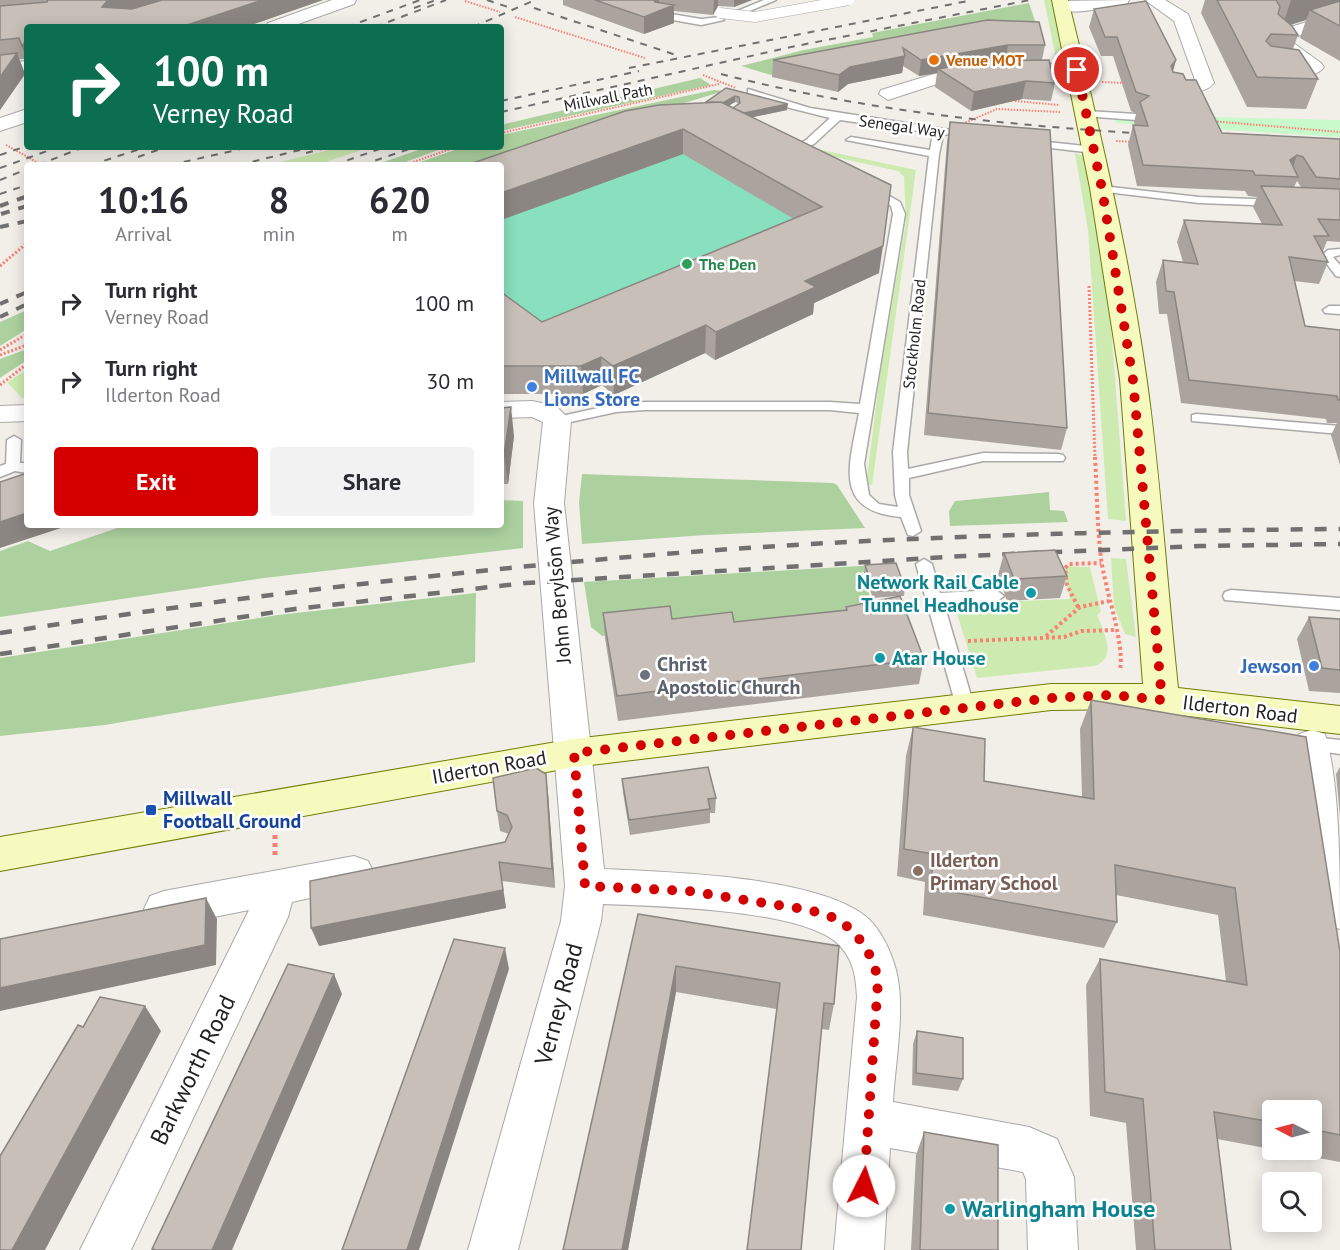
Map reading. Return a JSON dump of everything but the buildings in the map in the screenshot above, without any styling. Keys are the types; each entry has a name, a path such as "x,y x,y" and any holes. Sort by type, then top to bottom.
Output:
{"street":[{"path":"282,24 348,0"},
{"path":"1121,0 1085,6 1060,3 1079,75 1102,189 1133,380 1162,700"},
{"path":"1152,0 1182,18 1205,82 1198,86 1176,86"},
{"path":"1267,69 1304,72 1324,70 1284,46 1279,41 1280,36 1340,17"},
{"path":"0,69 24,66"},
{"path":"888,94 919,81 1001,68 1079,75"},
{"path":"0,125 24,117"},
{"path":"504,410 539,410 556,419"},
{"path":"0,414 24,413"},
{"name":"John Berylson Way","path":"556,419 549,503 574,753"},
{"name":"Ilderton Road","path":"0,854 574,753 965,706 1091,695 1162,700 1340,720"},
{"path":"1326,746 1340,911"},
{"name":"Verney Road","path":"493,1250 581,921 585,886 574,753"},
{"path":"126,917 390,867"},
{"path":"585,886 688,891 809,910 830,916 848,927 863,943 874,963 878,981 859,1250"},
{"name":"Barkworth Road","path":"105,1250 268,917 275,888"},
{"path":"869,1121 1029,1150 1040,1156 1050,1177 1053,1250"}],"lane":[{"path":"739,12 772,0"},
{"path":"659,15 701,22 720,16 755,16 849,0"},
{"name":"Senegal Way","path":"750,91 754,96 764,100 838,116 939,131 960,131"},
{"path":"1087,114 1136,117"},
{"path":"796,150 810,142 838,116"},
{"name":"Stockholm Road","path":"913,531 900,474 900,452 934,154 939,131"},
{"path":"851,140 934,154"},
{"path":"1016,142 1094,150"},
{"path":"859,183 896,204 899,214 856,464 859,492 863,500 876,509 908,513"},
{"path":"1102,189 1199,200 1290,203"},
{"path":"1340,252 1332,252 1327,256 1340,273"},
{"path":"556,419 616,408 645,406 830,406 865,409"},
{"path":"1197,418 1340,430"},
{"path":"13,469 14,440"},
{"path":"900,474 922,474 981,457 1028,455 1058,458"},
{"path":"924,564 965,706"},
{"path":"934,599 996,596"},
{"path":"1231,596 1340,604"}],"path":[{"path":"465,1 501,12"},
{"path":"515,17 645,58"},
{"name":"Millwall Path","path":"504,132 720,84 703,75"},
{"path":"1079,75 1130,84"},
{"path":"1015,101 1059,105"},
{"path":"960,131 997,109 1061,112"},
{"path":"1204,121 1340,132"},
{"path":"1115,141 1139,142"},
{"path":"11,148 37,162"},
{"path":"414,162 448,150"},
{"path":"0,267 24,246"},
{"path":"1088,276 1090,375 1101,563 1114,630 1123,654 1122,668 1117,673"},
{"path":"0,350 24,336"},
{"path":"0,355 24,346"},
{"path":"0,385 24,366"},
{"path":"1078,606 1066,585 1065,568 1069,564 1101,563"},
{"path":"1045,636 1078,606 1109,601"},
{"path":"946,640 981,642 1045,636 1064,637 1081,631 1114,630"},
{"path":"274,805 275,888"}],"green space":[{"path":"1044,0 1051,0 1065,61 1057,63"},
{"path":"1029,3 1037,27 886,50 771,75 741,66 804,50 873,37 872,33"},
{"path":"700,78 711,85 504,130 504,124"},
{"path":"714,90 724,91 490,162 420,162 454,150 504,150 504,134"},
{"path":"1113,111 1170,116 1340,120 1340,137 1116,123"},
{"name":"The Den","path":"673,129 878,273 803,308 813,314 715,360 705,353 614,395 602,385 583,394 504,394 504,179"},
{"path":"817,149 916,170 872,485 866,485 881,367 906,222 904,177 898,171 821,154"},
{"path":"330,150 361,150 326,162 280,162"},
{"path":"418,150 439,150 405,162 384,162"},
{"path":"1075,153 1086,157 1110,313 1126,521 1108,519 1088,230"},
{"path":"24,311 24,331 0,346 0,322"},
{"path":"24,350 24,362 0,378 0,359"},
{"path":"24,372 24,398 22,398 7,382"},
{"path":"582,474 833,483 837,485 865,528 705,535 582,544 579,502"},
{"path":"1049,492 1050,510 1064,511 1068,522 950,526 949,511 955,501"},
{"path":"504,500 523,501 523,548 264,578 0,617 0,551 28,541 50,551 117,528 504,528"},
{"path":"1111,558 1126,559 1136,637 1125,634 1114,607"},
{"path":"877,565 876,571 862,572 871,600 877,607 602,636 591,627 584,582"},
{"path":"1063,566 1090,567 1101,612 1097,615 1107,644 1106,657 1094,666 977,678 954,604 1070,599"},
{"path":"476,593 475,662 105,725 0,736 0,658 278,615"}],"railway":[{"path":"355,24 420,0"},
{"path":"414,8 436,0"},
{"path":"383,24 446,0"},
{"path":"487,0 511,8"},
{"path":"480,24 535,0"},
{"path":"504,111 791,47 1030,0"},
{"path":"629,68 968,1"},
{"path":"534,8 676,55"},
{"path":"504,100 639,71"},
{"path":"721,74 774,87 933,114 986,121 1148,134"},
{"path":"0,155 24,147"},
{"path":"0,168 50,150"},
{"path":"46,162 76,150"},
{"path":"100,162 137,150"},
{"path":"138,157 158,150"},
{"path":"183,162 237,150"},
{"path":"251,162 300,150"},
{"path":"306,153 318,150"},
{"path":"342,162 376,150"},
{"path":"371,162 406,150"},
{"path":"0,180 24,170"},
{"path":"0,194 24,186"},
{"path":"0,206 24,197"},
{"path":"20,198 24,197"},
{"path":"1,214 24,207"},
{"path":"0,227 24,222"},
{"path":"0,304 24,293"},
{"path":"0,317 24,305"},
{"path":"0,633 332,588 498,569 665,554 1002,535 1340,529"},
{"path":"0,654 295,609 526,583 964,556 1200,546 1340,544"}],"place":[{"name":"Venue MOT","path":"934,60"},
{"name":"The Den","path":"687,264"},
{"name":"Millwall FC Lions Store","path":"532,387"},
{"name":"Network Rail Cable Tunnel Headhouse","path":"1031,593"},
{"name":"Atar House","path":"880,658"},
{"name":"Jewson","path":"1314,666"},
{"name":"Christ Apostolic Church","path":"645,675"},
{"name":"Millwall Football Ground","path":"151,810"},
{"name":"Ilderton Primary School","path":"918,871"},
{"name":"Warlingham House","path":"950,1209"}],"route":[{"path":"864,1186 878,981 874,963 863,943 848,927 830,916 809,910 688,891 585,886 582,826 574,753 808,724 1051,698 1111,695 1162,700 1133,380 1102,189 1077,70"}]}
